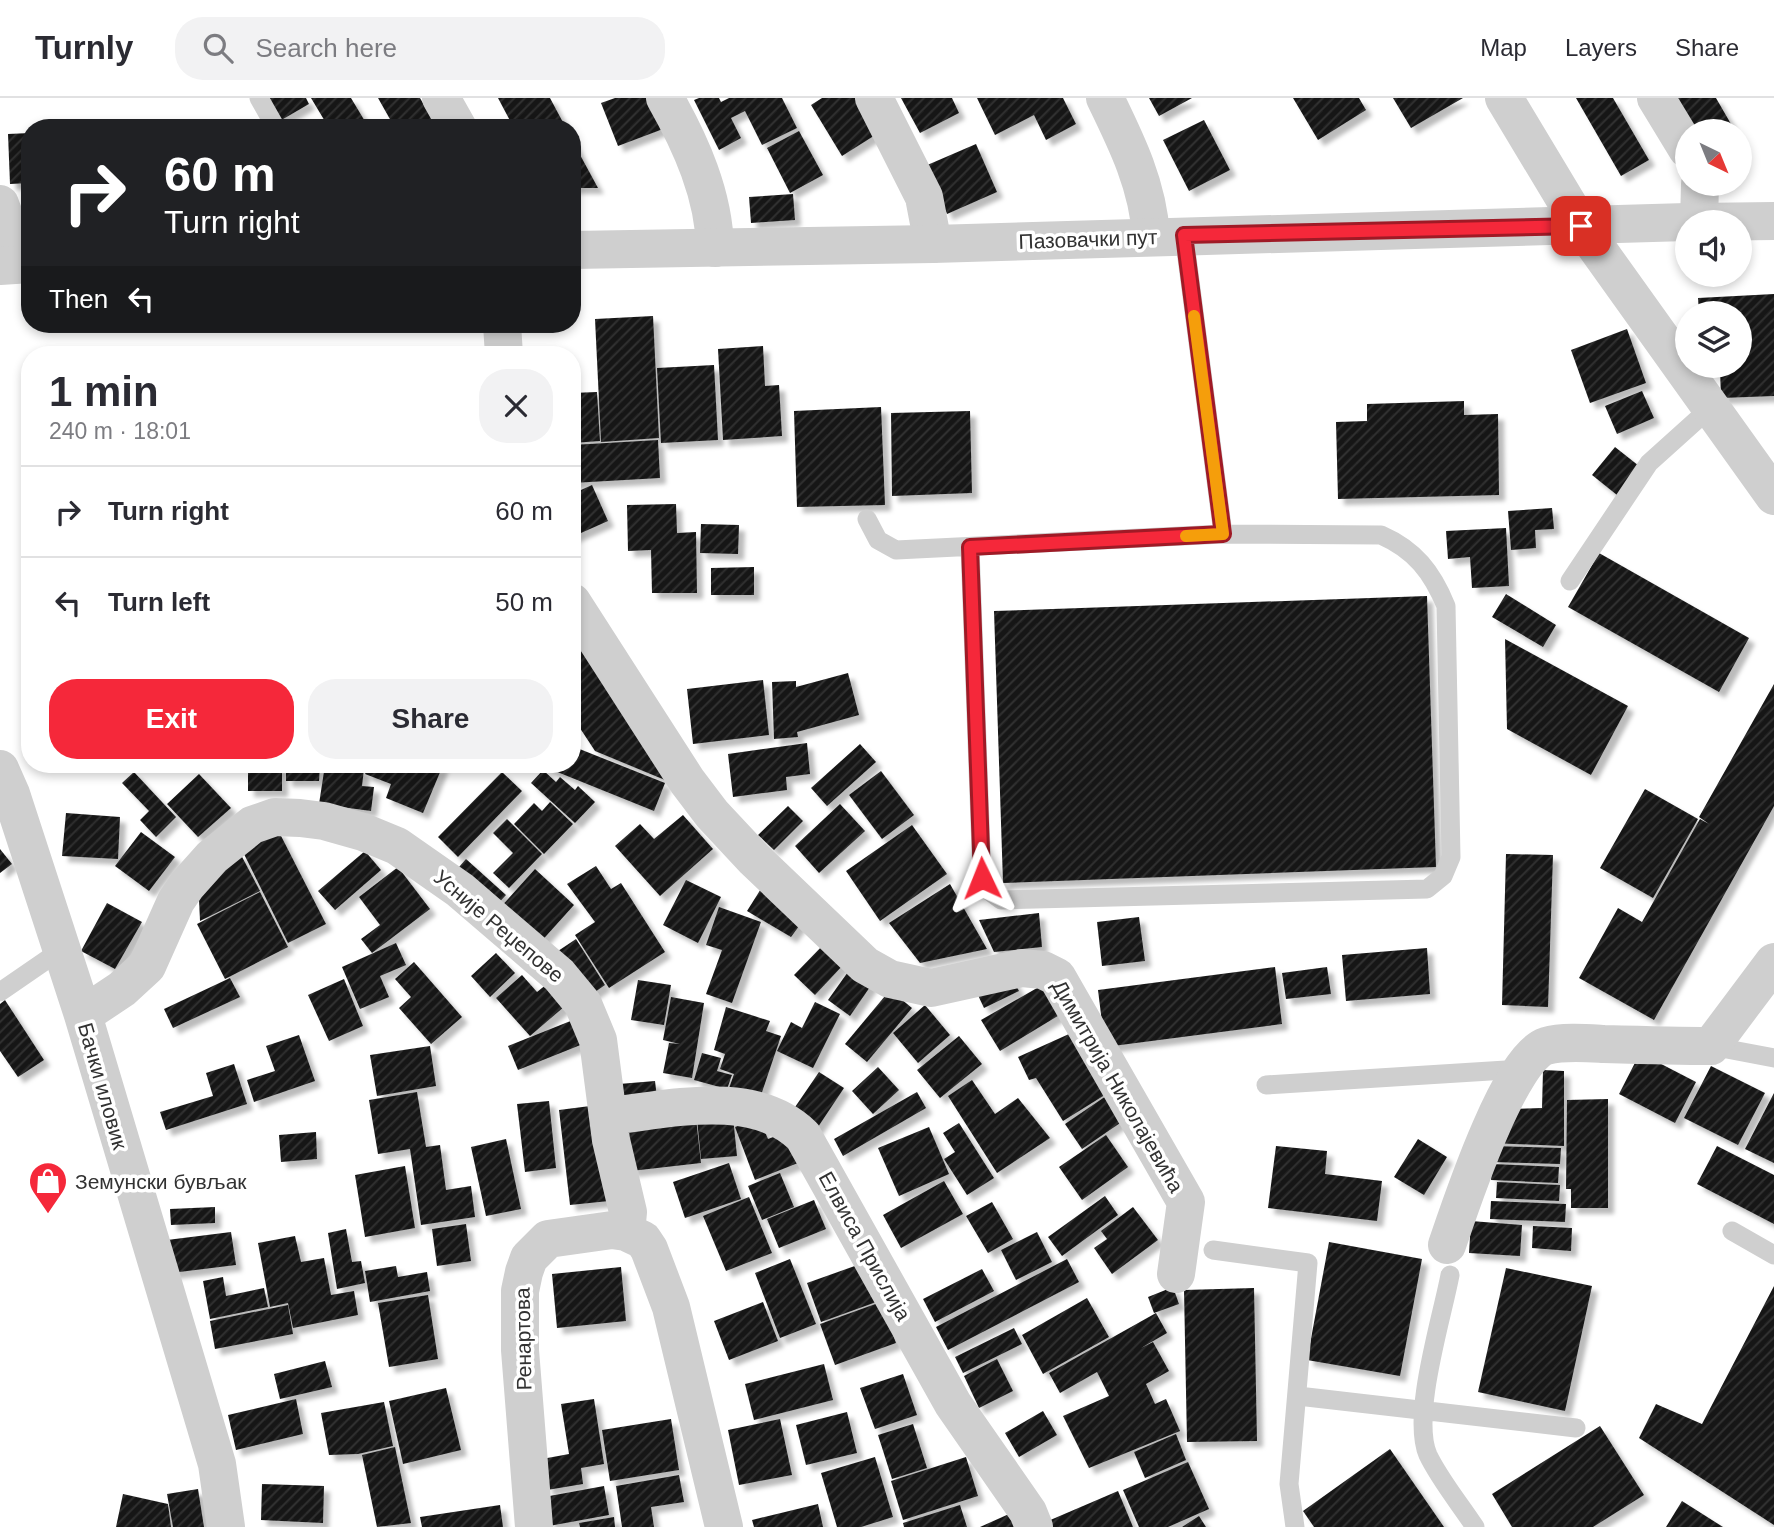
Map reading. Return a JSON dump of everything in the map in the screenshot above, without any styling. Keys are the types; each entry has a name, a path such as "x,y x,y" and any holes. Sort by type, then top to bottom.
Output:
{"street":[{"path":"441,98 453,119"},
{"path":"665,98 697,162 714,223 715,248"},
{"path":"874,98 923,197 933,244"},
{"path":"1105,98 1139,172 1150,206 1168,236"},
{"path":"1504,98 1581,226 1709,410 1774,496"},
{"path":"1656,98 1675,129"},
{"path":"0,204 10,231 14,265"},
{"path":"1752,221 1774,220"},
{"name":"Пазовачки пут","path":"581,250 933,244 1675,222"},
{"name":"Димитрија Николајевића","path":"581,616 687,782 712,814 754,859 864,965 890,979 931,988 1022,968 1043,970 1057,977 1186,1202 1176,1274"},
{"name":"Бачки иловик","path":"0,769 11,794 83,1015 217,1464 226,1527"},
{"name":"Усније Реџепове","path":"83,1015 122,989 147,967 176,901 199,871 252,825 275,817 324,821 397,846 460,890 559,975 593,1021 610,1116 611,1140 628,1212 626,1232"},
{"path":"1449,1260 1484,1141 1523,1069 1537,1051 1546,1046 1587,1044 1711,1046 1774,961"},
{"name":"Елвиса Прислија","path":"610,1116 703,1106 730,1106 775,1116 797,1130 810,1145 953,1404 1028,1512 1034,1527"},
{"name":"Ренартова","path":"534,1527 520,1350 520,1291 524,1272 529,1258 548,1239 612,1230 626,1232"},
{"path":"626,1232 643,1240 662,1279 724,1527"}],"lane":[{"path":"259,98 271,119"},
{"path":"1168,236 1223,534"},
{"path":"1570,581 1649,463 1709,410"},
{"path":"867,519 878,540 896,550 1223,534 1381,535 1404,545 1435,580 1446,606 1451,857 1443,876 1427,889 1015,900 1001,900 995,896 982,878 970,547"},
{"path":"0,992 61,950"},
{"path":"1711,1046 1774,1058"},
{"path":"1266,1085 1523,1069"},
{"path":"1732,1231 1774,1255"},
{"path":"1213,1250 1308,1263 1289,1485 1295,1527"},
{"path":"1449,1260 1423,1410 1422,1436 1429,1455 1475,1527"},
{"path":"1298,1396 1576,1428"}],"building":[{"path":"263,98 306,98 309,104 283,119 276,119"},
{"path":"311,98 351,98 364,119 324,119"},
{"path":"378,98 420,98 432,119 390,119"},
{"path":"498,98 550,98 561,119 509,119"},
{"path":"615,98 651,98 663,129 618,146 601,103"},
{"path":"719,98 721,102 729,98 782,98 797,128 762,145 745,111 731,118 741,138 719,150 694,100"},
{"path":"822,98 859,98 880,132 842,156 811,105"},
{"path":"901,98 952,98 959,113 920,133"},
{"path":"977,98 1063,98 1076,124 1046,140 1034,115 995,135"},
{"path":"1149,98 1192,98 1159,116"},
{"path":"1293,98 1359,98 1366,110 1318,140"},
{"path":"1393,98 1463,98 1411,128"},
{"path":"1576,98 1613,98 1649,160 1621,176"},
{"path":"1671,98 1716,98 1728,119 1684,119"},
{"path":"1204,120 1230,170 1189,191 1163,140"},
{"path":"799,131 823,175 790,193 767,148"},
{"path":"21,133 21,183 10,184 8,134"},
{"path":"976,144 997,192 947,214 925,166"},
{"path":"581,157 598,188 581,188"},
{"path":"793,194 795,220 751,223 749,197"},
{"path":"1774,294 1774,396 1721,398 1720,378 1752,378 1752,301 1698,301 1698,298"},
{"path":"653,316 659,438 601,442 595,319"},
{"path":"1627,329 1646,383 1590,403 1571,350"},
{"path":"763,346 765,386 779,385 782,436 723,440 718,349"},
{"path":"714,365 718,440 661,443 657,368"},
{"path":"1642,391 1654,418 1617,434 1605,406"},
{"path":"597,392 600,441 581,442 581,393"},
{"path":"1464,401 1464,415 1498,414 1499,495 1338,499 1336,422 1367,421 1367,404"},
{"path":"881,407 885,505 797,507 794,411"},
{"path":"970,411 972,493 892,496 891,413"},
{"path":"658,440 660,478 581,482 581,444"},
{"path":"1615,447 1639,466 1617,495 1592,475"},
{"path":"592,485 608,521 581,533 581,490"},
{"path":"676,504 677,533 696,532 697,593 652,593 651,550 628,551 627,505"},
{"path":"1552,508 1554,529 1535,530 1536,548 1511,550 1508,511"},
{"path":"701,524 739,525 738,554 700,553"},
{"path":"1506,528 1509,586 1472,588 1470,557 1448,559 1446,531"},
{"path":"1599,553 1749,638 1719,692 1568,607"},
{"path":"754,567 754,595 711,595 711,568"},
{"path":"1506,594 1556,625 1543,647 1492,617"},
{"path":"1427,596 1436,867 1003,883 994,611"},
{"path":"1505,639 1628,706 1591,775 1507,729"},
{"path":"581,645 665,780 595,751 581,730"},
{"path":"848,673 859,715 797,732 798,737 774,739 772,682 796,681 796,687"},
{"path":"763,680 769,735 693,744 687,689"},
{"path":"1774,684 1774,806 1654,1020 1579,978 1618,908 1642,922 1700,819 1709,824 1699,817"},
{"path":"807,743 810,774 786,777 787,790 733,797 728,754"},
{"path":"860,744 876,762 827,806 811,788"},
{"path":"581,750 665,783 654,811 560,773 581,773"},
{"path":"881,771 914,815 882,839 849,795"},
{"path":"135,773 176,817 156,837 140,820 149,811 122,783"},
{"path":"248,773 282,773 282,791 248,791"},
{"path":"286,773 320,773 319,781 286,781"},
{"path":"324,773 364,773 362,786 374,787 371,811 319,804"},
{"path":"440,773 423,813 386,798 391,784 365,774"},
{"path":"501,773 522,791 458,857 438,837"},
{"path":"540,773 546,773 556,782 560,777 575,790 578,786 595,802 575,823 531,783"},
{"path":"199,774 231,808 198,837 167,804"},
{"path":"1645,789 1698,819 1653,898 1600,868"},
{"path":"550,802 573,824 544,854 514,824 534,803 542,811"},
{"path":"840,804 865,831 819,873 795,846"},
{"path":"788,806 803,821 774,850 758,835"},
{"path":"66,813 120,817 118,859 62,856"},
{"path":"683,815 713,849 660,896 615,846 640,824 654,839"},
{"path":"507,819 542,854 509,888 493,873 513,853 493,833"},
{"path":"912,825 947,874 880,921 846,871"},
{"path":"278,830 326,924 288,943 241,848"},
{"path":"141,832 175,857 149,891 115,866"},
{"path":"0,849 12,864 0,873"},
{"path":"365,851 381,870 335,910 318,891"},
{"path":"240,853 260,891 200,921 198,879"},
{"path":"1506,854 1553,855 1548,1007 1502,1005"},
{"path":"466,859 506,895 491,911 452,875"},
{"path":"596,866 611,889 621,883 665,952 609,988 575,935 595,922 567,884"},
{"path":"398,867 430,909 372,953 361,939 380,925 359,897"},
{"path":"535,869 574,905 538,945 499,909"},
{"path":"686,880 721,897 698,943 663,925"},
{"path":"764,884 805,918 791,937 747,911"},
{"path":"950,884 987,949 920,963 889,923"},
{"path":"260,892 288,947 225,979 197,924"},
{"path":"107,903 142,922 115,969 81,951"},
{"path":"719,907 761,922 732,1003 706,994 722,950 706,945"},
{"path":"1039,913 1042,947 994,952 979,920"},
{"path":"1139,917 1145,961 1102,966 1097,922"},
{"path":"576,939 605,985 585,999 555,953"},
{"path":"396,943 406,965 380,976 389,997 360,1009 342,967"},
{"path":"825,943 846,962 815,995 794,975"},
{"path":"1427,948 1430,994 1346,1001 1342,955"},
{"path":"496,953 515,973 490,997 471,976"},
{"path":"414,962 462,1017 431,1044 399,1008 411,997 395,979"},
{"path":"1275,967 1282,1024 1105,1047 1098,990"},
{"path":"1327,967 1331,994 1286,999 1282,973"},
{"path":"850,969 872,984 850,1016 828,1000"},
{"path":"1010,974 1019,991 984,1008 976,991"},
{"path":"522,975 537,992 547,984 565,1006 530,1036 496,998"},
{"path":"230,978 240,997 173,1028 164,1009"},
{"path":"344,979 363,1026 329,1041 308,995"},
{"path":"638,980 671,985 664,1025 631,1020"},
{"path":"1044,984 1061,1014 1000,1051 981,1020"},
{"path":"890,990 912,1008 867,1062 845,1044"},
{"path":"671,997 704,1003 692,1078 663,1073 669,1043 680,1044 663,1040"},
{"path":"5,1000 44,1060 18,1077 0,1051 0,1004"},
{"path":"815,1002 840,1014 813,1068 777,1051 791,1022 802,1028"},
{"path":"925,1005 950,1035 918,1063 893,1033"},
{"path":"726,1007 770,1021 766,1031 781,1036 758,1104 727,1094 734,1074 720,1069 725,1054 714,1050"},
{"path":"573,1020 583,1044 518,1070 508,1046"},
{"path":"1069,1034 1108,1093 1063,1121 1036,1078 1029,1080 1018,1057"},
{"path":"299,1035 315,1081 254,1102 247,1080 275,1071 266,1046"},
{"path":"959,1036 982,1064 940,1098 917,1070"},
{"path":"430,1046 436,1086 377,1096 370,1055"},
{"path":"702,1053 721,1058 717,1071 732,1075 727,1089 694,1080"},
{"path":"1640,1053 1696,1082 1675,1123 1619,1094"},
{"path":"234,1064 247,1104 166,1130 160,1112 213,1096 206,1073"},
{"path":"1711,1066 1765,1093 1738,1145 1684,1118"},
{"path":"878,1067 899,1090 873,1114 852,1091"},
{"path":"1543,1070 1564,1071 1564,1146 1490,1143 1511,1109 1542,1108"},
{"path":"819,1072 844,1088 816,1130 791,1113"},
{"path":"972,1080 995,1114 1018,1098 1050,1138 997,1173 948,1096"},
{"path":"655,1081 658,1106 621,1110 619,1084"},
{"path":"417,1092 426,1147 440,1145 446,1190 471,1186 475,1217 421,1225 410,1149 378,1154 369,1100"},
{"path":"917,1092 926,1108 843,1156 834,1139"},
{"path":"1774,1093 1774,1163 1745,1149"},
{"path":"1109,1094 1126,1119 1082,1149 1065,1124"},
{"path":"1608,1099 1608,1208 1571,1208 1571,1189 1566,1189 1567,1100"},
{"path":"549,1101 556,1168 525,1172 517,1104"},
{"path":"598,1105 609,1201 570,1205 559,1110"},
{"path":"733,1117 737,1156 701,1159 697,1120"},
{"path":"696,1118 701,1163 631,1171 626,1126"},
{"path":"759,1118 768,1139 791,1130 803,1161 755,1180 735,1127"},
{"path":"959,1123 994,1178 967,1195 944,1159 955,1152 943,1133"},
{"path":"929,1127 949,1174 899,1196 878,1148"},
{"path":"316,1132 317,1159 281,1162 279,1135"},
{"path":"1106,1135 1128,1167 1082,1200 1059,1167"},
{"path":"506,1139 521,1209 486,1216 471,1147"},
{"path":"1418,1139 1447,1157 1424,1195 1394,1177"},
{"path":"1276,1146 1327,1151 1325,1174 1382,1181 1377,1221 1268,1208"},
{"path":"1492,1146 1561,1148 1560,1164 1492,1162"},
{"path":"1717,1146 1774,1175 1774,1224 1697,1184"},
{"path":"729,1163 741,1199 685,1218 673,1182"},
{"path":"1492,1164 1559,1167 1558,1183 1491,1180"},
{"path":"405,1166 415,1228 365,1237 355,1175"},
{"path":"780,1173 794,1207 762,1220 748,1186"},
{"path":"944,1181 963,1214 901,1248 883,1215"},
{"path":"1497,1182 1560,1185 1559,1201 1496,1198"},
{"path":"1105,1196 1118,1215 1062,1256 1048,1237"},
{"path":"749,1197 772,1253 726,1271 703,1216"},
{"path":"814,1200 826,1229 779,1248 767,1219"},
{"path":"1491,1201 1566,1204 1565,1222 1490,1219"},
{"path":"992,1202 1013,1239 988,1253 966,1216"},
{"path":"215,1207 215,1223 171,1225 170,1209"},
{"path":"1133,1207 1158,1240 1112,1274 1094,1248 1107,1239 1101,1231"},
{"path":"1471,1221 1522,1225 1520,1256 1469,1253"},
{"path":"466,1224 471,1261 437,1266 432,1229"},
{"path":"1533,1226 1572,1228 1571,1251 1532,1248"},
{"path":"346,1229 352,1262 361,1261 365,1283 337,1289 328,1233"},
{"path":"231,1232 236,1265 171,1273 167,1240"},
{"path":"1037,1232 1052,1262 1016,1280 1001,1250"},
{"path":"295,1236 301,1262 324,1258 331,1295 354,1291 358,1315 293,1328 288,1303 270,1307 258,1243"},
{"path":"1329,1242 1422,1259 1400,1376 1307,1360"},
{"path":"790,1259 816,1324 780,1338 755,1273"},
{"path":"1067,1259 1079,1282 948,1350 936,1327"},
{"path":"866,1262 879,1301 821,1322 807,1283"},
{"path":"396,1266 398,1277 427,1272 430,1291 370,1302 365,1271"},
{"path":"621,1267 626,1321 557,1328 552,1274"},
{"path":"1506,1268 1592,1286 1565,1411 1478,1392"},
{"path":"982,1269 994,1291 935,1322 923,1299"},
{"path":"223,1277 226,1296 264,1288 268,1307 210,1319 203,1281"},
{"path":"1774,1286 1774,1525 1639,1438 1656,1404 1702,1424"},
{"path":"1173,1287 1179,1304 1154,1313 1148,1297"},
{"path":"1254,1288 1257,1441 1187,1442 1184,1290"},
{"path":"428,1295 438,1359 389,1367 378,1303"},
{"path":"1087,1298 1109,1337 1043,1374 1022,1335"},
{"path":"763,1302 778,1341 729,1360 714,1321"},
{"path":"881,1302 896,1343 835,1365 820,1324"},
{"path":"288,1305 293,1334 215,1349 210,1321"},
{"path":"1156,1313 1167,1333 1141,1348 1153,1342 1169,1371 1146,1384 1155,1404 1166,1399 1180,1431 1089,1468 1063,1416 1109,1396 1097,1372 1060,1393 1049,1373"},
{"path":"1014,1328 1022,1344 963,1373 955,1357"},
{"path":"997,1359 1013,1391 979,1408 964,1376"},
{"path":"325,1361 332,1387 280,1399 274,1374"},
{"path":"824,1364 833,1400 754,1420 745,1384"},
{"path":"903,1374 917,1415 875,1429 860,1388"},
{"path":"446,1388 461,1450 403,1464 389,1401"},
{"path":"296,1399 303,1434 236,1450 228,1415"},
{"path":"594,1399 604,1464 581,1468 583,1484 547,1490 542,1459 569,1454 561,1404"},
{"path":"384,1402 393,1446 358,1454 329,1455 321,1413"},
{"path":"1043,1411 1057,1435 1019,1457 1005,1433"},
{"path":"847,1412 857,1453 806,1465 796,1425"},
{"path":"671,1419 679,1470 610,1481 602,1430"},
{"path":"780,1419 792,1475 739,1485 728,1430"},
{"path":"913,1424 927,1468 892,1479 878,1435"},
{"path":"1600,1426 1644,1495 1593,1527 1512,1527 1492,1494"},
{"path":"1176,1434 1186,1460 1145,1478 1134,1452"},
{"path":"395,1447 411,1523 377,1527 362,1455"},
{"path":"1390,1449 1444,1527 1314,1527 1303,1511"},
{"path":"875,1457 893,1517 861,1527 837,1527 821,1473"},
{"path":"966,1457 978,1496 903,1520 891,1481"},
{"path":"1188,1462 1209,1509 1168,1527 1139,1527 1123,1490"},
{"path":"679,1475 684,1502 651,1507 654,1527 622,1527 616,1486"},
{"path":"262,1484 324,1486 323,1523 261,1520"},
{"path":"604,1486 609,1515 549,1526 544,1497"},
{"path":"198,1489 204,1527 173,1527 167,1494"},
{"path":"1118,1491 1133,1527 1051,1527 1048,1521"},
{"path":"123,1494 168,1504 171,1527 116,1527"},
{"path":"1682,1501 1723,1527 1666,1527"},
{"path":"818,1504 823,1527 754,1527 752,1520"},
{"path":"500,1505 503,1527 422,1527 420,1517"},
{"path":"960,1505 967,1527 904,1527 903,1523"},
{"path":"1020,1509 1028,1527 980,1527"},
{"path":"1199,1516 1206,1527 1182,1527"},
{"path":"614,1517 615,1527 580,1527 579,1523"}],"slow traffic":[{"path":"1186,536 1223,534 1194,316"}],"place":[{"name":"Земунски бувљак","path":"48,1215"}],"route":[{"path":"982,878 970,547 1223,534 1184,235 1581,226"}]}
